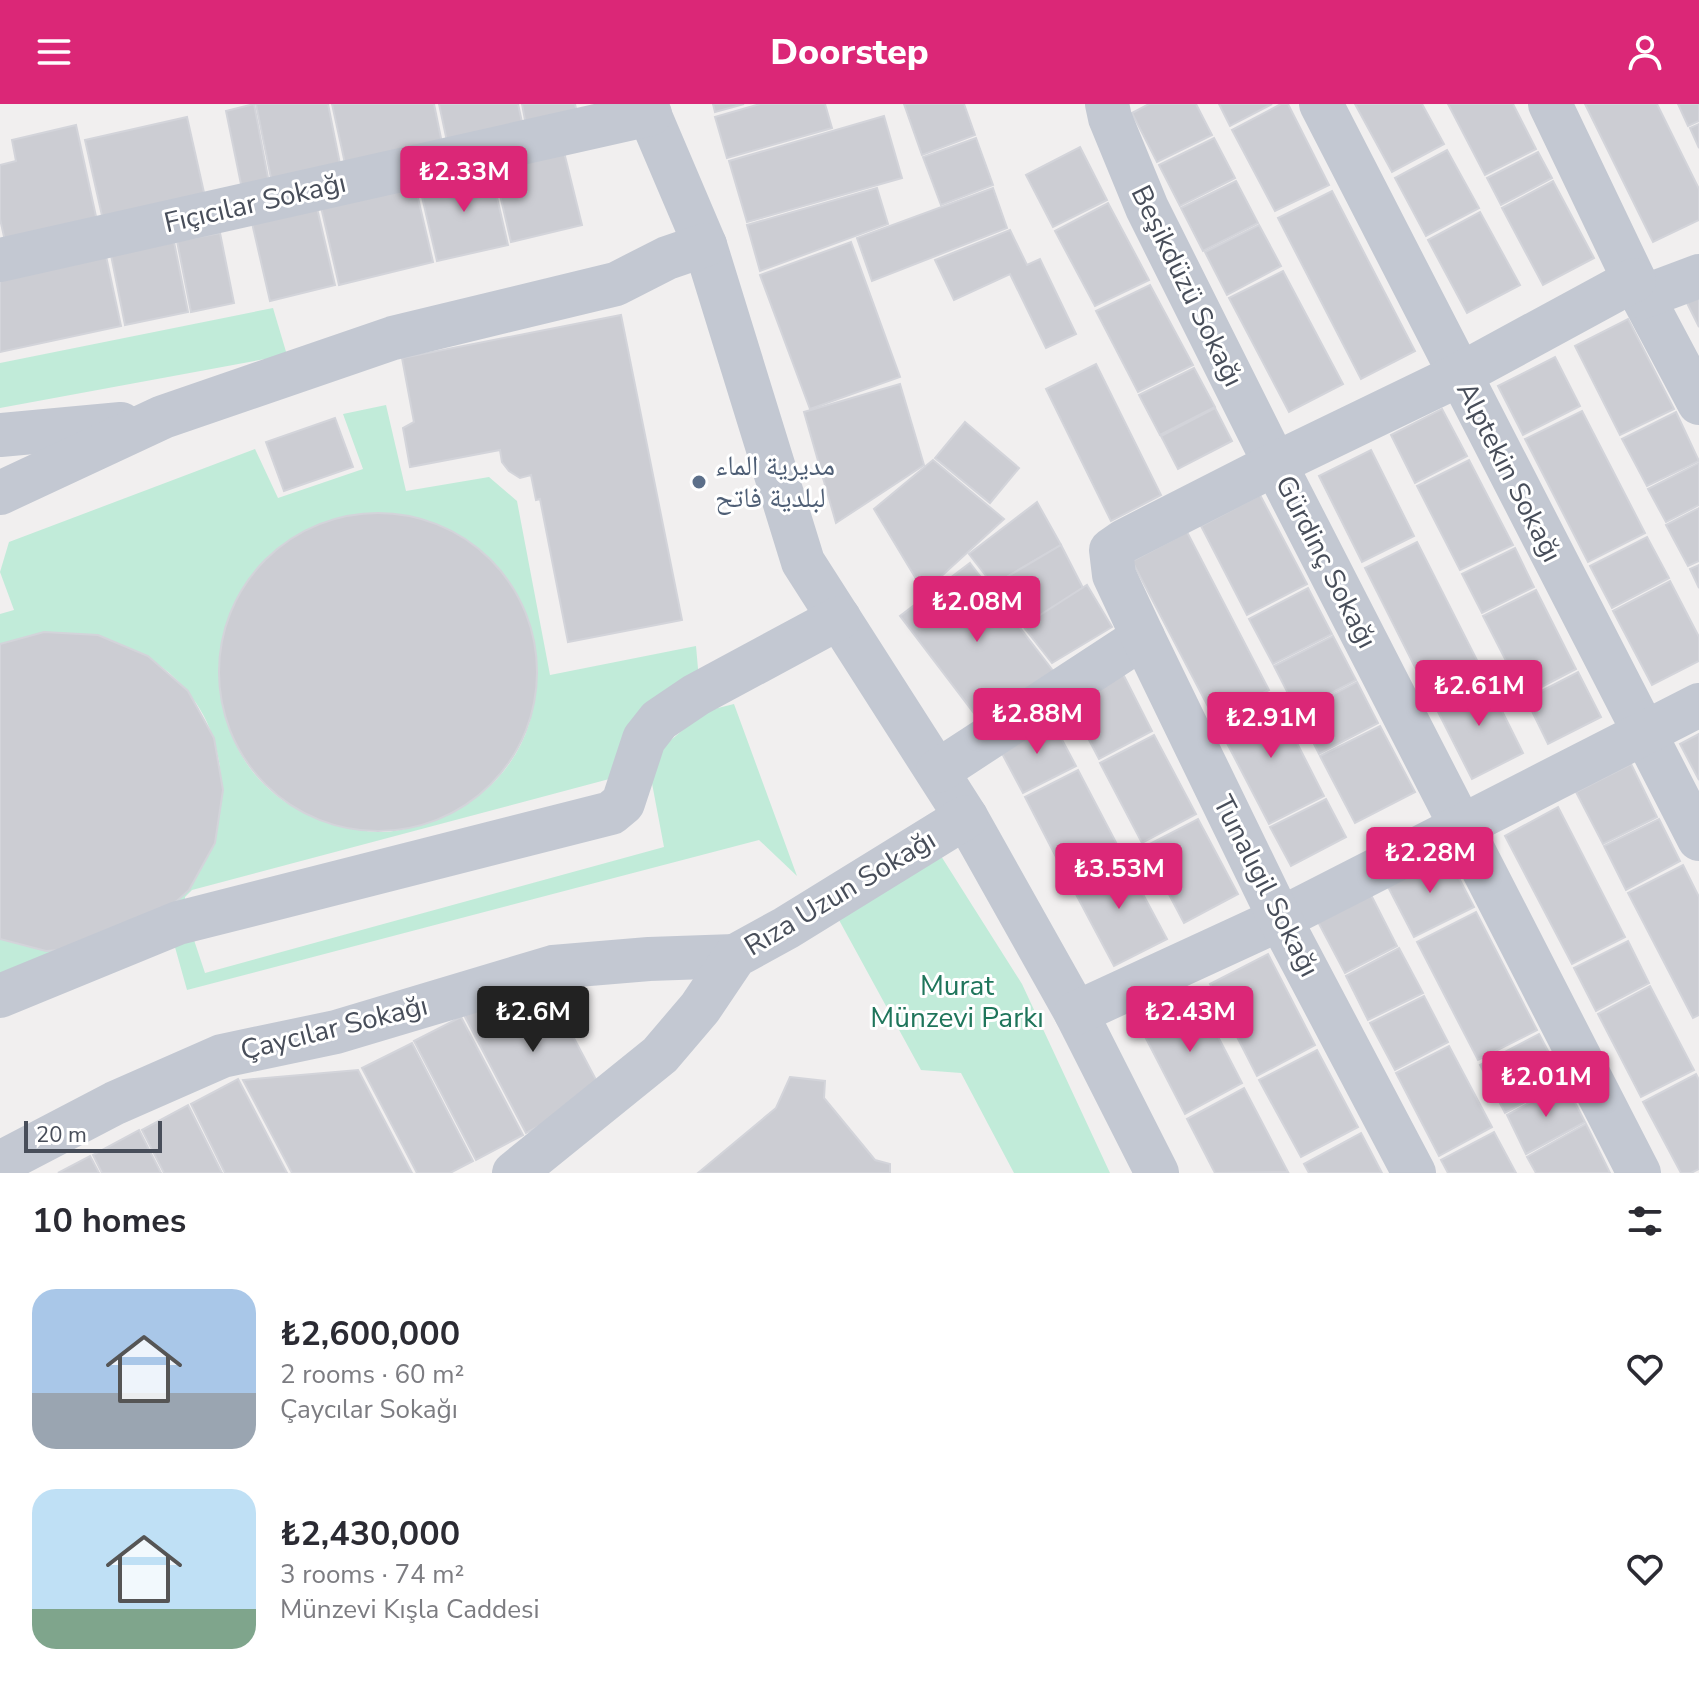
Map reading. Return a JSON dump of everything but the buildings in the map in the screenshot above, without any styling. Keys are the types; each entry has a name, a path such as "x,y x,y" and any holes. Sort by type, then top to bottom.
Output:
{"street":[{"name":"Beşikdüzü Sokağı","path":"1107,104 1147,208 1275,464"},
{"name":"Alptekin Sokağı","path":"1321,104 1699,839"},
{"path":"1550,104 1638,288 1699,403"},
{"path":"647,107 705,245 803,562 966,817 1076,1013 1157,1173"},
{"name":"Fıçıcılar Sokağı","path":"0,260 647,107"},
{"path":"0,493 156,421 393,338 616,284 667,258 705,245"},
{"path":"1275,464 1638,288 1699,276"},
{"path":"0,435 156,421"},
{"name":"Tunalıgil Sokağı","path":"1275,464 1124,541 1111,550 1114,575 1280,919 1414,1173"},
{"name":"Gürdinç Sokağı","path":"1275,464 1639,1173"},
{"path":"0,996 178,923 611,813 623,803 644,739 659,720 696,695 839,618"},
{"path":"938,771 1143,637"},
{"path":"1076,1013 1280,919 1699,705"},
{"name":"Rıza Uzun Sokağı","path":"514,1173 660,1055 700,1008 735,956 966,817"},
{"name":"Çaycılar Sokağı","path":"0,1163 115,1103 222,1056 336,1032 553,967 735,956"}],"green space":[{"path":"273,308 287,355 0,408 0,363"},
{"path":"386,405 406,491 489,477 517,501 550,675 696,646 699,680 613,778 192,890 185,897 185,908 0,982 0,935 213,842 221,787 211,731 194,699 170,673 140,653 107,640 72,634 36,636 0,646 0,614 14,610 0,572 9,542 255,449 278,498 363,469 343,414","holes":["374,515 432,524 450,532 488,560 515,596 531,637 536,679 530,721 512,760 483,792 434,820 383,832 353,829 324,821 281,799 250,768 230,730 221,688 224,645 238,604 263,567 299,537 316,528"]},
{"path":"734,704 797,876 759,840 187,990 173,940 192,934 205,973 664,847 651,778 664,746 710,710"},
{"name":"Murat Münzevi Parkı","path":"941,856 1022,984 1110,1173 1014,1173 961,1073 921,1070 839,920"}],"place":[{"name":"مديرية الماء لبلدية فاتح","path":"699,482"}]}
